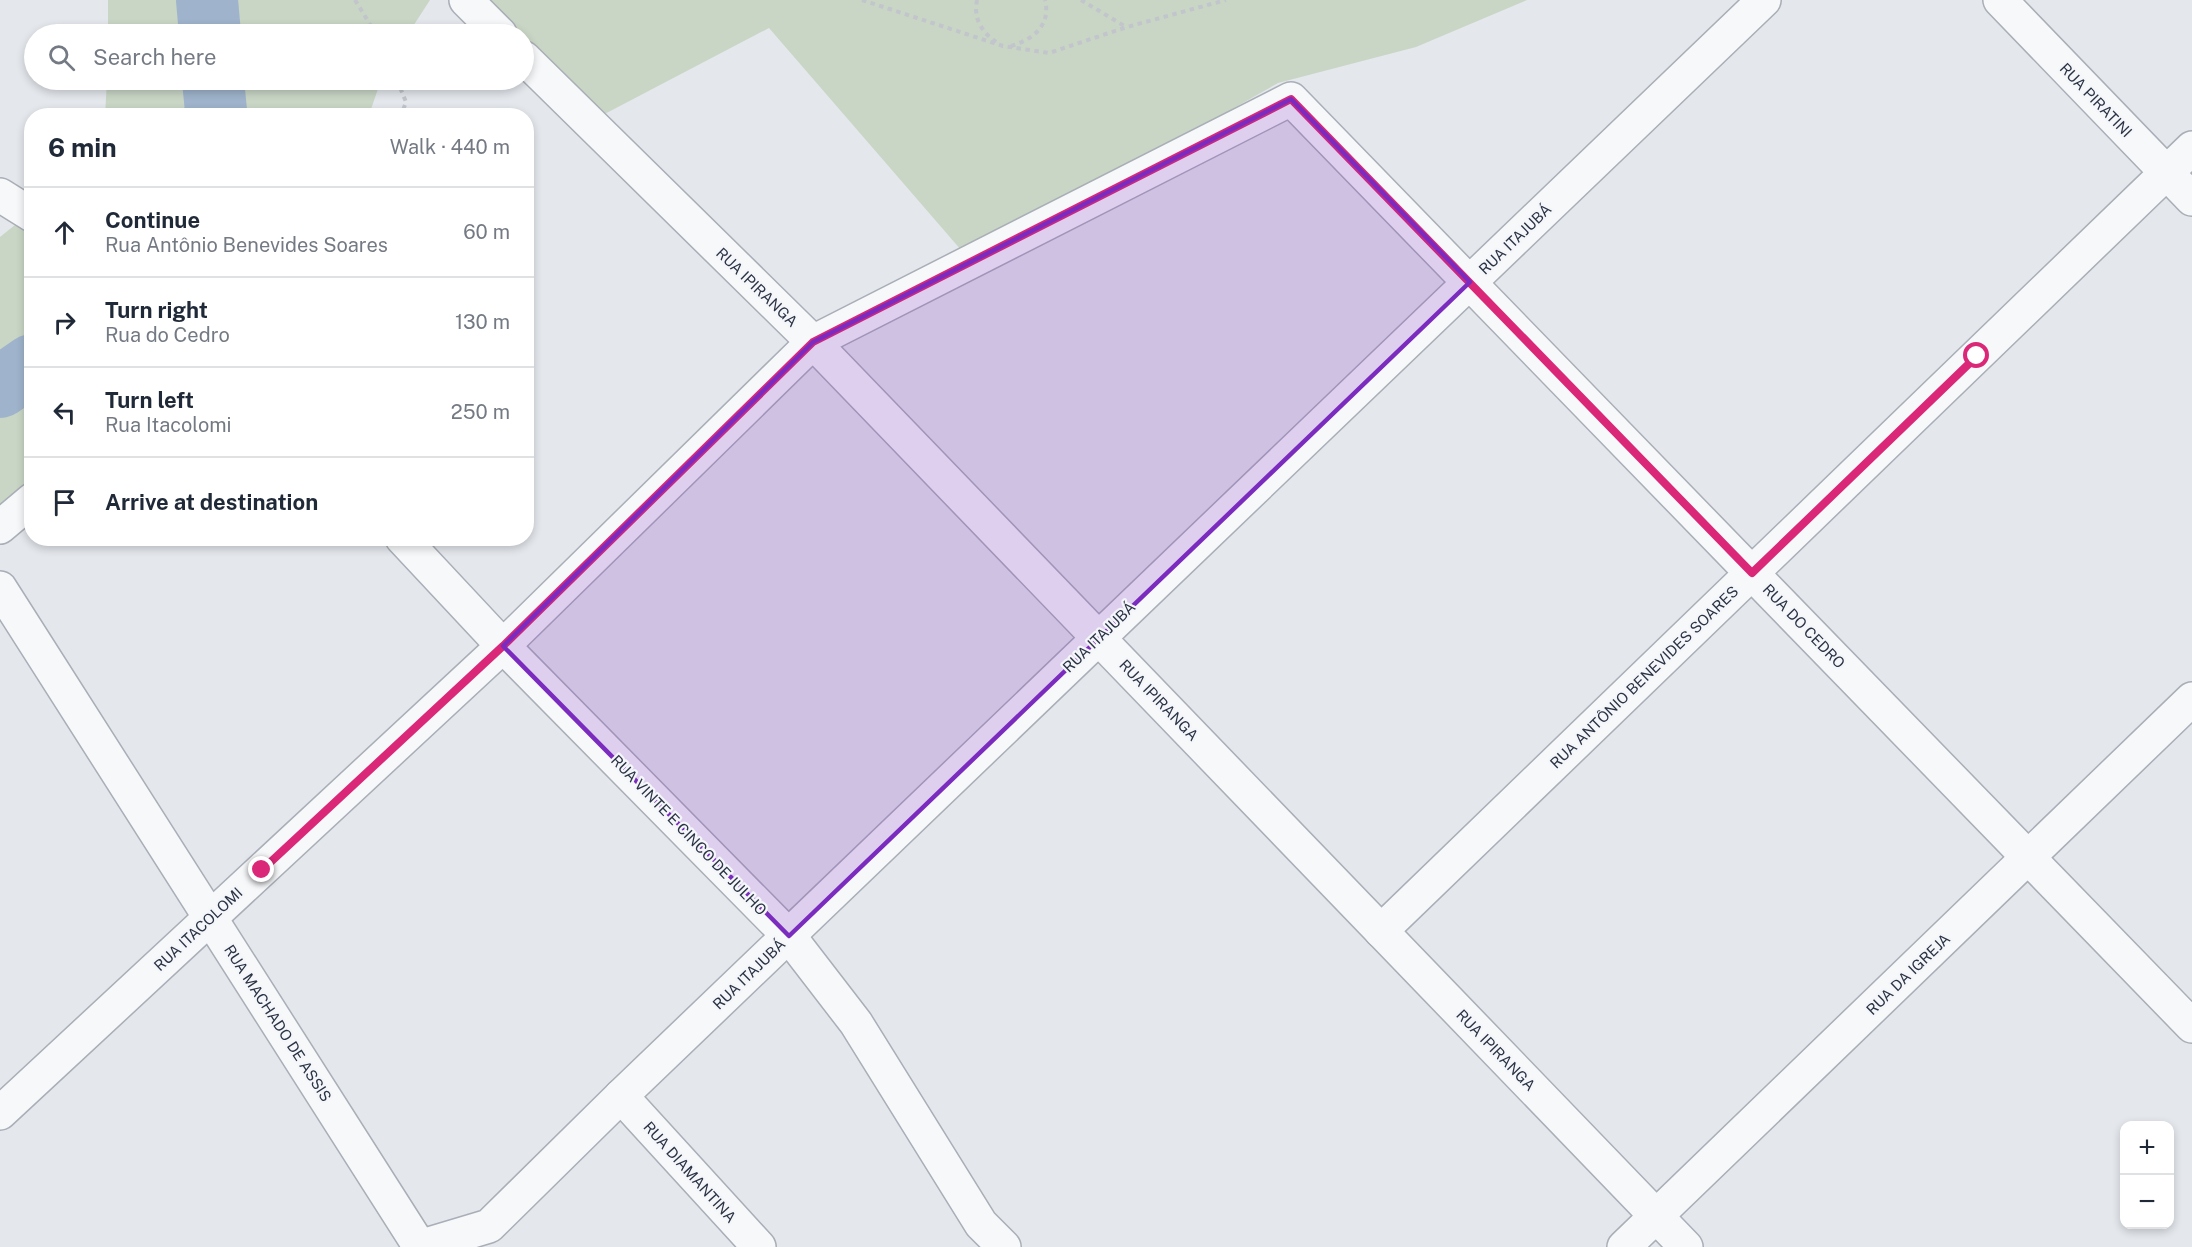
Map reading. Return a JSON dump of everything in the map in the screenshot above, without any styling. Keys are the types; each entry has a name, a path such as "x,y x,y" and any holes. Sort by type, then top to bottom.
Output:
{"street":[{"path":"466,0 490,24"},
{"name":"RUA ITAJUBÁ","path":"419,1247 489,1226 621,1096 1764,0"},
{"name":"RUA PIRATINI","path":"2000,0 2192,199"},
{"name":"RUA IPIRANGA","path":"534,68 813,342 1686,1247"},
{"name":"RUA DO CEDRO","path":"1291,99 2192,1026"},
{"name":"RUA ITACOLOMI","path":"0,1113 503,646 813,342 1291,99"},
{"name":"RUA ANTÔNIO BENEVIDES SOARES","path":"1382,931 2192,148"},
{"path":"0,195 24,210"},
{"path":"0,527 24,507"},
{"name":"RUA VINTE E CINCO DE JULHO","path":"409,546 503,646 789,936 856,1023 981,1224 1004,1247"},
{"name":"RUA MACHADO DE ASSIS","path":"0,588 419,1247"},
{"name":"RUA DA IGREJA","path":"1624,1247 2192,699"},
{"name":"RUA DIAMANTINA","path":"621,1096 759,1247"}],"path":[{"path":"355,0 370,24"},
{"path":"862,0 1000,45 1049,53 1127,27 1226,0"},
{"path":"976,0 977,19 982,29 1000,45"},
{"path":"1009,47 1032,38 1040,30 1045,20 1047,8 1045,0"},
{"path":"1081,0 1127,27"},
{"path":"401,90 406,102 404,108"}],"highlighted area":[{"path":"1291,99 1470,282 789,936 503,646 813,342"}],"green space":[{"path":"108,0 430,0 414,24 108,24"},
{"path":"483,0 1527,0 1416,47 1278,83 968,258 769,28 597,118 534,52 534,24 506,24"},
{"path":"106,90 378,90 371,108 105,108"},
{"path":"24,218 24,496 0,516 0,237"}],"waterway":[{"path":"207,0 209,24"},
{"path":"214,90 216,108"},
{"path":"0,387 24,370"}],"route":[{"path":"262,870 503,646 813,342 1291,99 1752,573 1977,356"}]}
